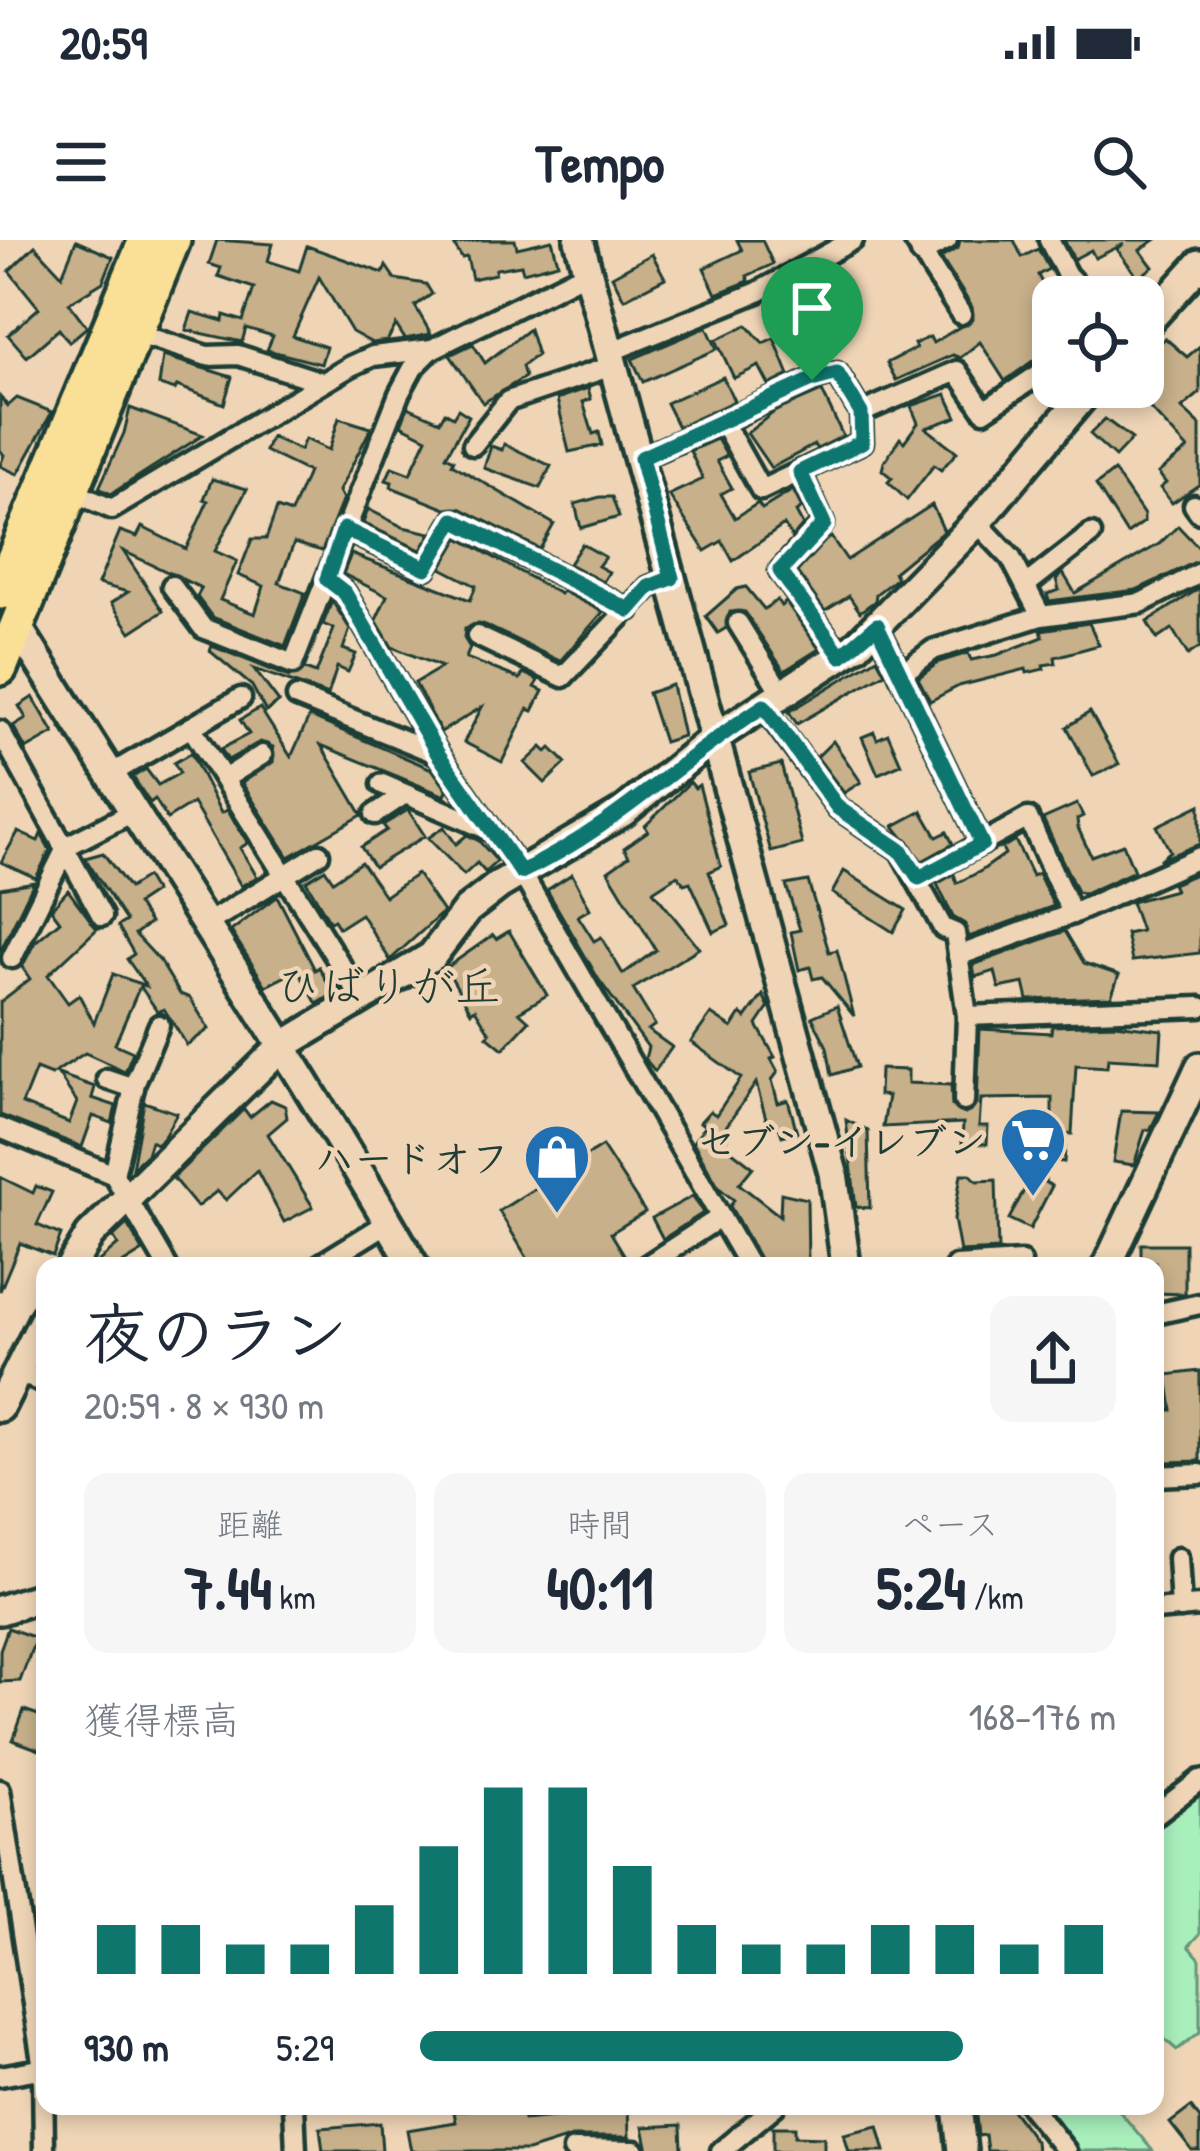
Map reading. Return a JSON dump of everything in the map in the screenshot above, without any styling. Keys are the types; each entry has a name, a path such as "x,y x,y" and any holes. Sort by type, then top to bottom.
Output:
{"highway":[{"path":"0,592 146,240"},
{"path":"0,668 8,620 71,491 173,240"}],"street":[{"path":"473,446 508,401 607,364 758,292 853,240"},
{"path":"947,240 918,246 961,314"},
{"path":"1049,240 1069,276"},
{"path":"172,586 203,628 293,664 413,368 432,349 581,259 607,364 641,458 663,582 714,738 833,1173 845,1257"},
{"path":"1164,303 1200,264"},
{"path":"135,333 207,356 238,355 322,382"},
{"path":"71,491 112,509 373,356 432,349"},
{"path":"861,413 957,371 984,411 1032,379"},
{"path":"641,458 812,380 837,373 861,413 862,442 761,490 723,422"},
{"path":"77,1257 120,1188 281,1046 431,956 467,910 623,812 714,738 841,656 977,522 1073,408"},
{"path":"800,472 824,524 780,571 841,656"},
{"path":"344,529 426,568 454,520 629,610"},
{"path":"977,522 1011,558 1041,616"},
{"path":"1027,584 1091,534"},
{"path":"900,675 933,650 1041,616 1141,603 1200,574"},
{"path":"327,579 345,593 438,754 521,872 743,1257"},
{"path":"477,636 563,677 663,582"},
{"path":"8,620 131,813 208,923 409,1257"},
{"path":"738,623 773,700 838,808 900,850 943,928 955,933 967,1016 964,1101"},
{"path":"877,625 982,844"},
{"path":"297,697 438,754"},
{"path":"109,775 241,698"},
{"path":"191,728 362,999"},
{"path":"0,731 102,916"},
{"path":"224,778 262,754"},
{"path":"382,784 489,830"},
{"path":"374,814 404,794"},
{"path":"12,958 67,846 131,813"},
{"path":"919,878 1028,818 1072,914"},
{"path":"208,923 319,854"},
{"path":"958,956 1072,914 1200,857"},
{"path":"967,1016 1200,1006"},
{"path":"120,1188 134,1088 159,1024"},
{"path":"1110,1257 1200,1067"},
{"path":"107,1078 134,1088"},
{"path":"0,1128 120,1188 162,1257"},
{"path":"660,1257 719,1218"},
{"path":"333,1257 389,1222"},
{"path":"1164,1312 1200,1304"},
{"path":"0,1407 36,1335"},
{"path":"17,1372 36,1380"},
{"path":"1164,1476 1200,1474"},
{"path":"1178,1558 1191,1607"},
{"path":"0,1610 36,1600"},
{"path":"1164,1808 1200,1780"},
{"path":"0,1790 36,2017"},
{"path":"0,2076 36,2069"},
{"path":"44,2115 44,2151"},
{"path":"294,2115 296,2151"},
{"path":"721,2151 736,2143 761,2115"},
{"path":"958,2115 962,2151"},
{"path":"1037,2115 1066,2151"},
{"path":"573,2150 635,2151"}],"green space":[{"path":"1200,1792 1200,1934 1189,1946 1200,1959 1200,2032 1177,2050 1164,2039 1164,1822"},
{"path":"1050,2115 1123,2115 1153,2151 1080,2151"}],"building":[{"path":"217,240 273,244 268,261 299,271 307,246 383,273 386,266 395,279 426,284 432,294 415,306 431,334 405,339 396,325 387,341 372,343 352,332 319,277 293,336 326,347 321,364 267,350 273,336 246,328 242,342 186,330 192,312 243,321 254,288 218,276 221,268 209,264"},
{"path":"515,240 517,248 552,240 558,263 523,272 521,265 496,269 495,274 472,279 467,257 462,258 454,245"},
{"path":"737,240 762,240 773,264 747,276 749,281 716,294 704,268 742,250"},
{"path":"960,240 1014,240 1022,257 1038,249 1049,269 1032,276 1032,361 1005,381 980,342 960,358 953,355 896,380 887,363 916,348 914,344 930,337 933,343 973,319 972,307 941,258 958,248"},
{"path":"1064,240 1155,240 1140,250 1153,267 1141,276 1117,249 1124,244 1095,258 1091,250 1074,259"},
{"path":"76,241 113,257 103,282 69,303 87,327 69,342 59,329 27,357 8,335 39,308 9,271 35,246 62,275"},
{"path":"652,254 665,278 624,299 612,276"},
{"path":"747,325 763,343 774,338 789,375 769,385 759,366 734,378 716,340"},
{"path":"707,327 717,349 643,382 632,359"},
{"path":"529,329 537,355 522,366 525,377 483,403 450,355 473,344 485,363"},
{"path":"1164,339 1187,357 1200,346 1200,393 1182,408 1200,425 1200,484 1172,503 1160,488 1166,483 1158,473 1188,449 1150,408 1164,408"},
{"path":"163,356 232,377 224,404 177,386 175,390 159,385"},
{"path":"723,377 734,401 678,427 666,403"},
{"path":"588,388 591,399 583,402 593,434 599,432 602,445 569,452 557,399"},
{"path":"822,391 843,436 771,468 747,433 774,412"},
{"path":"946,394 957,417 926,428 957,452 941,470 934,465 907,500 888,482 892,478 882,470 884,462 900,438 904,442 918,423 911,406"},
{"path":"0,397 8,406 17,398 52,412 18,474 0,466 4,455 0,450"},
{"path":"408,407 440,421 445,412 453,417 458,409 469,416 446,456 554,524 540,549 460,508 446,509 391,487 392,482 386,480 392,467 410,474 427,438 401,425"},
{"path":"130,408 203,435 111,494 99,488"},
{"path":"339,418 371,428 339,491 343,499 322,551 294,543 279,583 305,593 285,646 212,617 197,597 201,588 123,551 163,611 131,632 111,603 128,592 98,584 120,531 137,537 142,527 186,549 208,501 204,499 212,479 247,489 215,551 237,561 220,600 255,614 264,586 238,575 252,539 266,539 277,508 291,513 308,472 265,451 271,437 300,450 305,439 329,450"},
{"path":"1105,419 1132,439 1115,457 1090,434"},
{"path":"717,439 727,456 717,461 732,488 721,494 735,518 758,503 762,509 793,490 802,508 796,512 803,525 792,538 784,525 733,561 722,541 705,551 669,495 703,479 690,451"},
{"path":"504,444 551,466 540,488 484,468 491,446 502,450"},
{"path":"1114,471 1144,515 1144,522 1127,534 1096,485"},
{"path":"612,497 619,517 581,528 575,504"},
{"path":"932,505 944,531 894,572 897,578 860,612 849,596 825,611 797,572 831,537 847,560"},
{"path":"368,509 403,527 431,533 421,550 363,523"},
{"path":"1178,526 1200,549 1200,560 1136,590 1049,601 1047,594 1059,590 1056,579 1063,573 1075,593 1159,544"},
{"path":"459,538 560,594 603,612 560,661 483,624 465,629 470,648 466,658 520,679 523,673 538,680 535,687 543,691 533,711 528,709 502,762 464,742 482,707 441,732 415,683 442,667 392,647 376,620 387,596 343,574 351,554 470,600 476,586 441,568"},
{"path":"582,544 605,557 598,566 609,572 603,582 569,564"},
{"path":"746,587 764,609 777,600 781,606 786,602 819,649 784,671 745,612 730,612 726,628 718,633 706,616 737,589"},
{"path":"1200,588 1200,647 1188,655 1172,629 1157,639 1147,622"},
{"path":"332,601 350,629 343,649 356,654 348,672 337,667 328,695 254,669 279,702 266,712 252,686 210,651 212,646 289,677 305,669 316,673 334,629 323,624"},
{"path":"1089,623 1099,645 1055,657 1056,663 1043,665 1044,669 959,686 930,701 918,678 939,662 968,653 971,660 997,655 1043,637 1041,630"},
{"path":"877,658 885,673 797,724 789,712"},
{"path":"672,685 683,736 664,742 648,693"},
{"path":"33,697 54,733 26,749 13,726 26,718 19,706"},
{"path":"260,708 291,757 309,717 432,769 447,790 445,796 321,745 362,815 289,857 242,783 273,762 273,747 260,742 228,760 221,749 249,734 240,720"},
{"path":"1090,712 1119,764 1093,776 1067,727"},
{"path":"874,732 877,739 888,734 901,764 878,774 862,737"},
{"path":"833,741 861,782 844,793 817,757"},
{"path":"542,747 547,752 551,748 566,763 545,783 525,763"},
{"path":"191,753 221,813 227,810 248,843 240,848 257,877 241,886 193,803 167,819 133,777 146,769 158,785 180,773 174,763"},
{"path":"781,764 802,844 771,852 749,772"},
{"path":"690,782 695,788 699,785 721,866 709,872 729,925 713,932 690,882 684,884 678,875 653,891 699,948 633,989 655,1025 648,1030 672,1047 655,1071 645,1059 648,1047 599,980 547,890 572,874 590,909 578,916 594,941 601,937 623,974 656,950 608,871 629,856 624,848 648,831 645,826"},
{"path":"1077,804 1083,816 1077,819 1078,828 1091,856 1123,844 1134,871 1084,894 1077,892 1043,819"},
{"path":"1200,805 1200,844 1159,860 1170,851 1157,826"},
{"path":"408,810 425,836 374,867 361,847 387,830 383,825"},
{"path":"922,811 937,837 947,832 953,844 922,861 894,826"},
{"path":"444,827 456,844 467,835 497,861 485,872 477,863 464,875 428,838"},
{"path":"18,832 38,841 41,834 50,850 36,878 1,862"},
{"path":"1015,840 1032,876 1038,873 1054,906 969,937 937,884 954,874 957,883 981,871 1005,854 1002,848"},
{"path":"103,853 129,888 146,877 155,892 137,904 150,923 135,934 160,961 180,994 190,998 209,1029 187,1045 164,1009 158,1012 140,986 115,1044 133,1052 125,1071 85,1053 51,1075 36,1069 22,1104 69,1123 77,1102 58,1074 95,1087 92,1098 116,1106 112,1123 93,1116 82,1147 0,1115 0,1002 30,979 22,967 35,942 60,921 51,909 68,890 97,929 48,975 68,1003 79,995 94,1023 113,974 146,986 127,959 134,954 118,926 126,921 85,858"},
{"path":"361,862 385,896 417,874 443,912 390,960 361,914 339,928 334,920 330,922 306,881 325,869 333,881"},
{"path":"844,871 906,910 893,932 832,893"},
{"path":"1200,872 1200,953 1132,961 1126,934 1141,931 1131,902 1175,890 1172,884"},
{"path":"808,881 829,952 837,950 854,1016 822,977 813,979 810,967 799,970 791,932 800,930 786,885"},
{"path":"34,882 0,952 0,888"},
{"path":"277,896 315,970 319,967 331,989 337,985 340,990 317,1004 298,970 266,986 231,931"},
{"path":"509,931 547,995 519,1012 529,1021 503,1049 487,1036 490,1033 475,1009 471,1012 446,968 493,935 496,939"},
{"path":"1065,931 1084,963 1119,975 1111,997 1028,1000 1024,983 999,988 995,971 975,977 973,965"},
{"path":"763,995 769,1007 757,1025 775,1057 771,1059 778,1072 772,1080 778,1103 788,1100 797,1132 782,1136 779,1127 767,1122 756,1083 721,1134 727,1139 723,1144 753,1167 739,1184 780,1216 781,1193 807,1199 808,1257 758,1257 730,1206 734,1200 719,1188 693,1142 705,1126 700,1122 710,1111 716,1115 741,1078 691,1042 711,1014 732,1028 741,1014 746,1018"},
{"path":"837,1006 857,1067 832,1075 827,1047 812,1017"},
{"path":"1116,1024 1162,1030 1160,1061 1108,1058 1107,1067 1076,1065 1072,1134 1066,1134 1064,1162 1046,1160 1045,1182 1052,1186 1030,1229 1009,1219 1039,1162 1010,1161 1010,1138 1052,1139 1052,1098 981,1099 979,1126 988,1126 987,1144 962,1143 963,1123 883,1127 888,1096 879,1095 880,1069 908,1070 908,1083 951,1085 952,1106 965,1114 977,1103 980,1029 1051,1033 1052,1026"},
{"path":"271,1100 285,1106 287,1118 268,1134 313,1207 284,1222 257,1171 226,1200 217,1191 197,1207 173,1178 244,1109 250,1117"},
{"path":"144,1102 177,1113 163,1138 156,1144 151,1141 147,1154 132,1168"},
{"path":"1121,1111 1159,1112 1150,1130 1145,1130 1134,1165 1113,1162"},
{"path":"846,1120 868,1131 870,1208 856,1207"},
{"path":"602,1146 645,1212 611,1233 626,1257 527,1257 499,1211"},
{"path":"961,1174 970,1174 977,1181 996,1180 998,1250 960,1252 954,1219"},
{"path":"0,1177 33,1193 36,1186 52,1192 37,1225 61,1235 53,1256 20,1243 0,1291"},
{"path":"693,1196 703,1213 663,1239 652,1218"},
{"path":"127,1224 143,1251 133,1257 104,1257 118,1245 113,1237"},
{"path":"1141,1244 1185,1244 1185,1294 1164,1293 1164,1257 1141,1257"},
{"path":"1200,1371 1200,1461 1164,1462 1164,1410 1172,1410 1167,1375"},
{"path":"8,1628 36,1638 20,1681 0,1682 0,1650"},
{"path":"24,1710 36,1714 36,1749 13,1740"},
{"path":"1191,2107 1200,2119 1200,2151 1192,2151 1170,2123"},
{"path":"455,2115 523,2115 524,2120 628,2115 629,2137 572,2137 528,2151 411,2151 407,2130 456,2122"},
{"path":"976,2115 1016,2115 1035,2141 1036,2151 987,2151 985,2135 978,2136"},
{"path":"380,2123 382,2151 323,2151 320,2128"},
{"path":"681,2125 682,2151 648,2151 643,2127"},
{"path":"878,2126 885,2151 849,2151 844,2134"},
{"path":"773,2127 795,2127 795,2136 824,2137 824,2151 773,2151"}],"waterway":[{"path":"602,377 640,517"},
{"path":"816,1159 823,1201"},
{"path":"943,2115 948,2151"}],"place":[{"name":"セブン-イレブン","path":"1033,1199"},
{"name":"ハードオフ","path":"557,1216"}],"district":[{"name":"ひばりが丘","path":"388,985"}],"route":[{"path":"837,373 861,413 862,442 800,472 824,524 780,571 841,656 877,625 982,844 919,878 900,850 838,808 764,706 714,738 623,812 521,872 438,754 345,593 327,579 344,529 426,568 454,520 629,610 649,587 672,578 641,458 812,380 837,373"}]}
